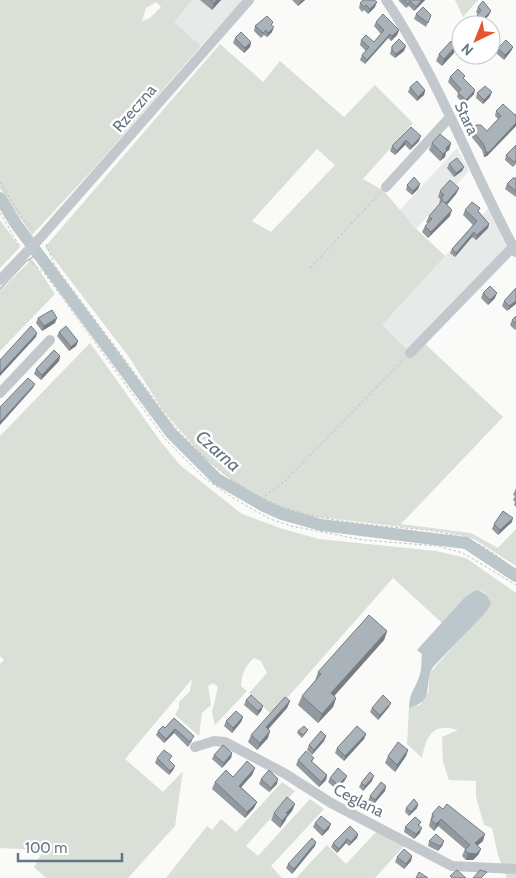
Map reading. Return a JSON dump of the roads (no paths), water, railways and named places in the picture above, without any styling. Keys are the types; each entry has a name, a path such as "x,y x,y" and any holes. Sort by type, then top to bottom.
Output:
{"street":[{"name":"Rzeczna","path":"0,280 42,236 249,0"},
{"name":"Stara","path":"386,0 422,58 515,250"},
{"path":"386,187 450,117"},
{"path":"410,353 515,250"},
{"path":"0,393 50,340"},
{"name":"Ceglana","path":"194,747 214,741 225,742 284,773 331,803 452,866 516,869"}],"waterway":[{"name":"Czarna","path":"0,198 16,224 171,433 217,479 282,514 321,525 466,543 516,576"},
{"path":"0,289 25,262 38,254"}]}
